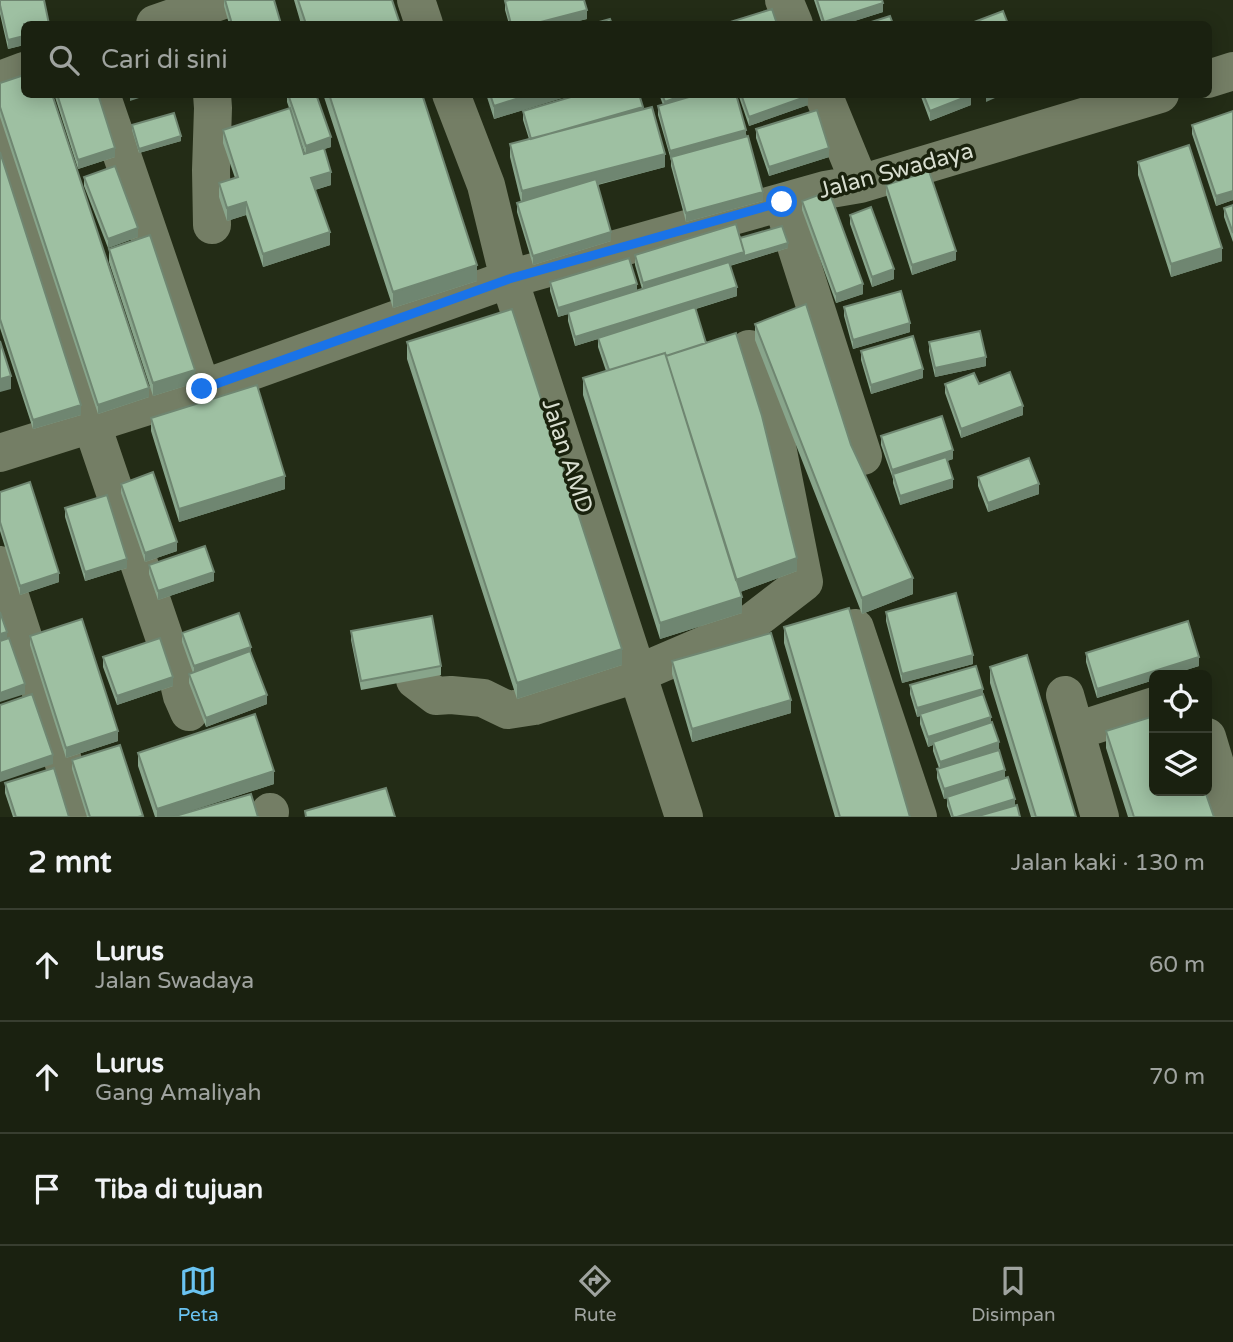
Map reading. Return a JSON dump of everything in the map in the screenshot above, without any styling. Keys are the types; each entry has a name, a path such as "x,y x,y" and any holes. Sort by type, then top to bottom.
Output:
{"street":[{"path":"416,0 423,21"},
{"path":"783,0 793,21"},
{"path":"167,21 212,10"},
{"path":"1212,78 1233,71"},
{"path":"0,80 21,72"},
{"path":"103,98 202,389"},
{"path":"212,98 212,225"},
{"name":"Jalan AMD","path":"453,98 486,185 509,279 684,817"},
{"path":"825,98 860,184"},
{"name":"Jalan Swadaya","path":"0,453 202,389 509,279 825,190 860,184 1147,98"},
{"path":"0,130 92,425 189,712"},
{"path":"782,202 863,456"},
{"path":"415,680 436,696 483,698 508,710 534,706 639,673 744,628 804,582 769,406 749,349"},
{"path":"0,565 51,769 76,817"},
{"path":"855,628 918,817"},
{"path":"1066,695 1100,817"},
{"path":"1076,731 1149,708"},
{"path":"1212,754 1231,817"}],"building":[{"path":"0,0 44,0 48,21 21,21 21,37 8,40"},
{"path":"225,0 274,0 280,21 231,21"},
{"path":"298,0 392,0 399,21 305,21"},
{"path":"584,0 587,10 545,21 510,21 505,1"},
{"path":"817,0 882,0 883,3 827,21 824,21"},
{"path":"772,9 776,21 734,21"},
{"path":"1003,11 1007,21 977,21"},
{"path":"890,16 892,21 874,21"},
{"path":"21,76 21,98 53,98 149,388 98,405 0,107 0,83"},
{"path":"58,98 99,98 115,148 78,160"},
{"path":"289,98 317,98 331,137 306,146"},
{"path":"330,98 423,98 477,265 393,292"},
{"path":"491,98 519,98 494,106"},
{"path":"567,98 640,98 643,107 531,139 523,111"},
{"path":"685,98 737,98 746,130 670,151 658,106"},
{"path":"742,98 802,98 749,117"},
{"path":"925,98 963,98 930,111"},
{"path":"652,107 665,154 522,191 510,144"},
{"path":"290,108 304,154 324,148 331,172 311,178 330,232 263,254 246,202 227,208 219,183 238,177 223,130"},
{"path":"817,110 829,148 769,167 756,129"},
{"path":"1233,111 1233,191 1216,196 1192,125"},
{"path":"174,113 181,136 139,149 132,125"},
{"path":"748,136 763,192 686,213 671,157"},
{"path":"1189,145 1222,248 1171,264 1138,162"},
{"path":"0,152 81,405 33,420 0,319"},
{"path":"115,166 138,228 108,239 84,177"},
{"path":"929,171 956,251 912,265 886,185"},
{"path":"596,179 611,232 533,256 517,203"},
{"path":"829,191 863,284 836,294 802,201"},
{"path":"1233,205 1233,233 1224,208"},
{"path":"871,207 894,269 872,277 850,215"},
{"path":"736,224 744,252 643,283 635,255"},
{"path":"782,226 788,243 744,256 740,238"},
{"path":"150,235 195,370 153,383 109,249"},
{"path":"629,258 637,284 558,308 550,282"},
{"path":"729,262 737,287 575,337 568,312"},
{"path":"901,291 910,323 853,340 844,307"},
{"path":"806,304 851,445 913,578 862,598 755,324"},
{"path":"695,307 706,343 609,370 598,338"},
{"path":"512,309 622,649 517,683 407,342"},
{"path":"980,331 986,357 935,368 929,342"},
{"path":"736,333 762,416 797,558 736,580 666,356"},
{"path":"913,336 923,369 871,385 861,351"},
{"path":"0,341 11,376 0,379"},
{"path":"665,353 742,597 660,623 583,378"},
{"path":"1010,372 1023,406 961,429 945,384 974,373 979,384"},
{"path":"257,385 285,476 179,509 151,418"},
{"path":"942,416 953,450 892,470 881,436"},
{"path":"946,457 953,479 900,496 893,474"},
{"path":"1029,458 1039,484 988,503 978,477"},
{"path":"153,472 177,542 145,553 121,484"},
{"path":"30,482 59,573 20,586 0,522 0,492"},
{"path":"107,495 127,559 85,572 65,508"},
{"path":"205,546 214,572 158,591 149,565"},
{"path":"956,593 973,655 902,674 886,612"},
{"path":"849,608 910,817 840,817 784,627"},
{"path":"0,612 7,632 0,634"},
{"path":"239,613 251,647 194,666 182,633"},
{"path":"432,616 441,666 361,681 351,631"},
{"path":"82,619 118,731 66,748 30,636"},
{"path":"1188,621 1199,657 1158,670 1149,670 1149,673 1097,689 1086,653"},
{"path":"771,633 791,700 692,729 672,661"},
{"path":"9,638 25,684 0,693 0,641"},
{"path":"160,638 173,677 117,696 103,657"},
{"path":"250,651 267,695 206,718 189,674"},
{"path":"1027,655 1076,817 1036,817 990,667"},
{"path":"976,666 983,689 917,708 910,685"},
{"path":"32,694 53,755 0,773 0,705"},
{"path":"983,694 991,717 928,737 920,714"},
{"path":"255,714 274,771 157,809 138,753"},
{"path":"1149,718 1149,796 1207,796 1214,817 1134,817 1106,731"},
{"path":"992,722 999,742 940,762 933,742"},
{"path":"120,745 143,816 90,817 72,760"},
{"path":"999,750 1005,770 944,789 937,769"},
{"path":"54,768 69,817 16,817 5,783"},
{"path":"1008,777 1015,799 953,817 947,797"},
{"path":"386,788 395,817 306,817 305,811"},
{"path":"251,794 258,817 172,817"},
{"path":"1017,805 1020,817 975,817"}],"route":[{"path":"202,389 509,279 782,202"}]}
